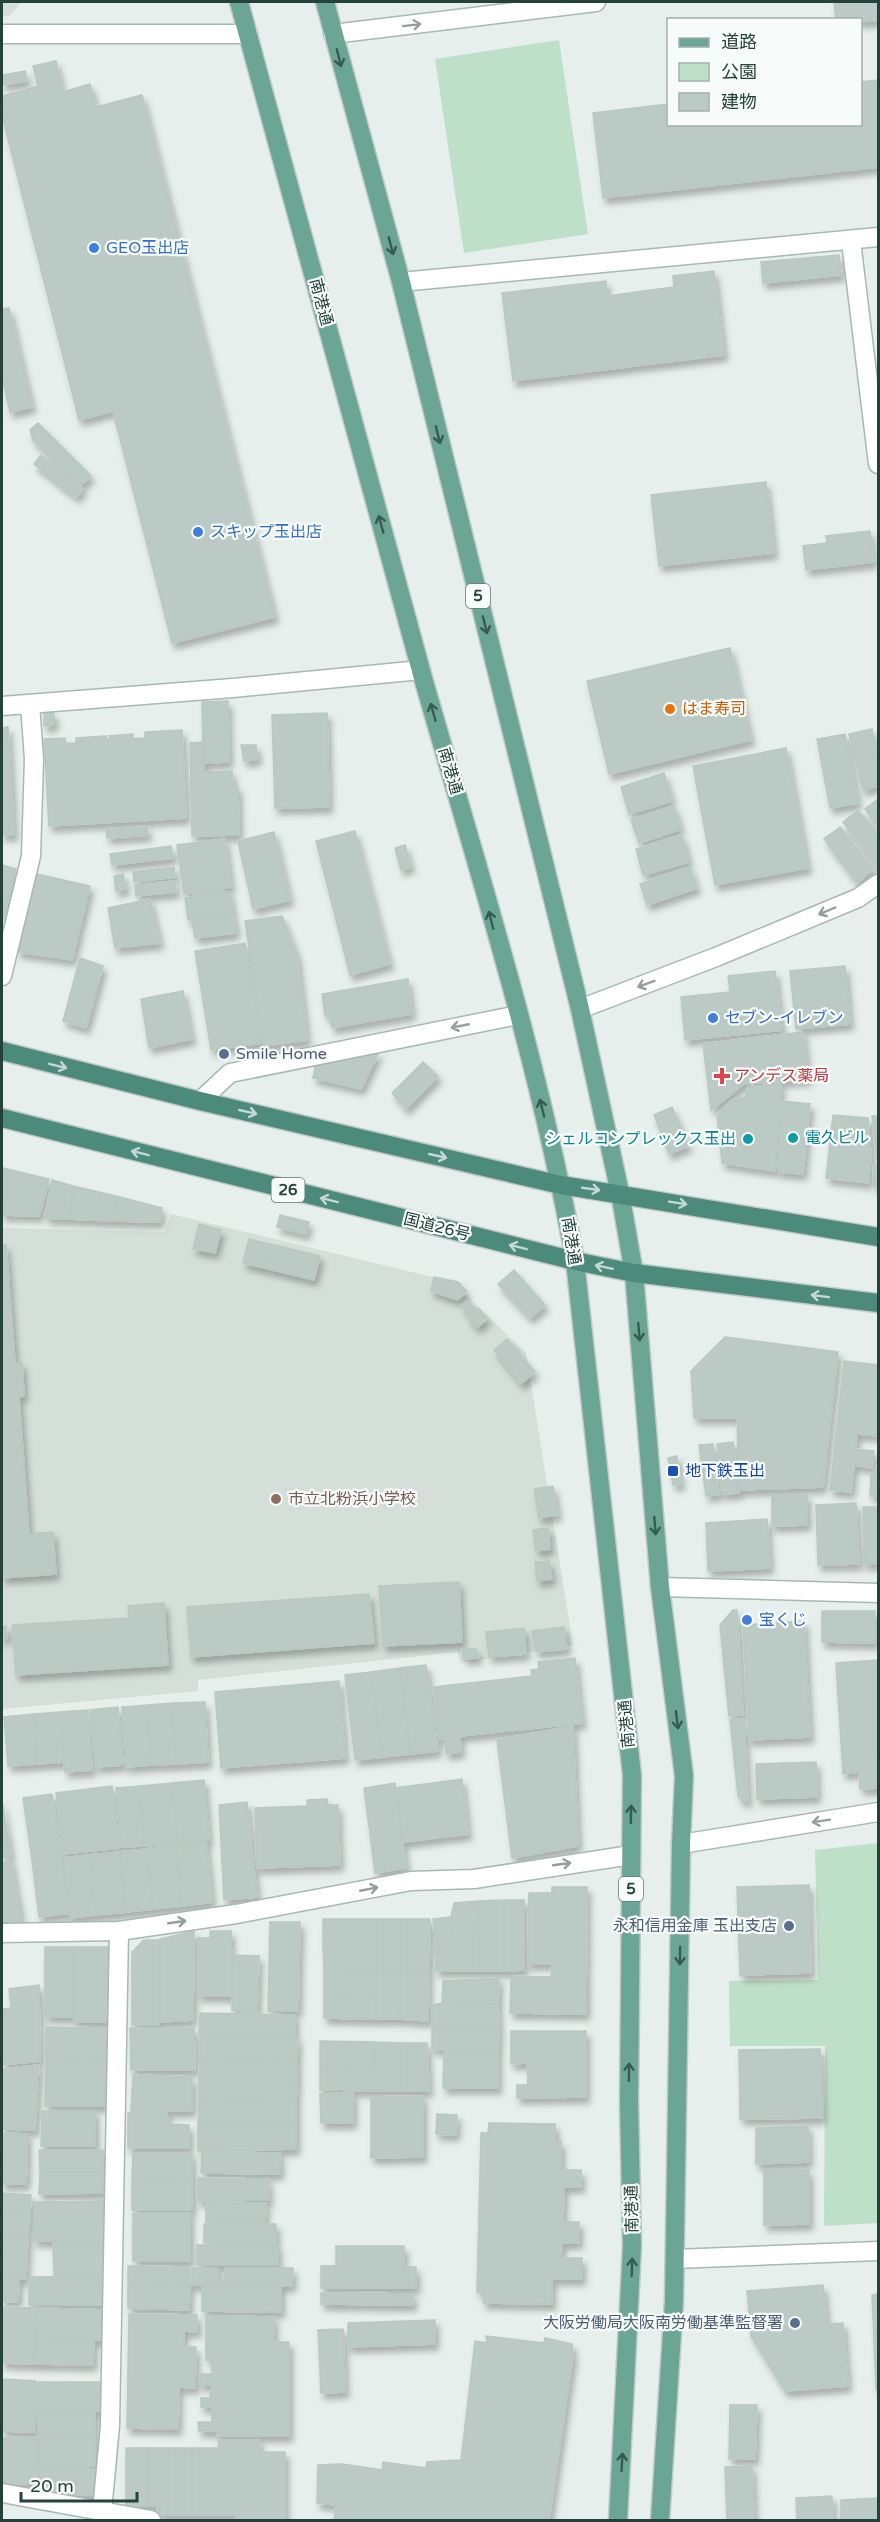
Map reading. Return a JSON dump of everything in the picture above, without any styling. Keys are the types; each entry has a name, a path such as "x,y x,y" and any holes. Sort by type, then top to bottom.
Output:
{"highway":[{"path":"2,1052 200,1101 561,1185 879,1236"},
{"name":"国道26号","path":"2,1118 634,1274 879,1303"}],"main road":[{"name":"南港通","path":"239,2 421,670 518,1015 561,1185 575,1261 632,1775 629,2102 633,2246 618,2520"},
{"name":"5","path":"325,2 400,282 580,1009 620,1193 634,1274 660,1587 684,1776 675,2259 660,2520"}],"street":[{"path":"333,34 596,2"},
{"path":"2,34 248,34"},
{"path":"400,282 879,237"},
{"path":"851,241 879,464"},
{"path":"2,706 233,688 421,670"},
{"path":"2,976 31,856 34,759 30,704"},
{"path":"580,1009 858,898 879,884"},
{"path":"200,1101 230,1072 518,1015"},
{"path":"660,1587 879,1593"},
{"path":"681,1844 879,1812"},
{"path":"2,1933 119,1931 237,1914 411,1881 474,1879 631,1855"},
{"path":"102,2511 110,2426 119,1931"},
{"path":"675,2259 879,2251"},
{"path":"2,2493 151,2520"}],"shaded area":[{"path":"2,2 22,2 9,16 2,15"},
{"name":"市立北粉浜小学校","path":"171,1214 453,1282 526,1353 573,1645 461,1663 457,1652 198,1680 198,1691 2,1709 2,1228 165,1232"}],"green space":[{"path":"559,40 588,234 464,253 435,59"},
{"path":"878,1843 878,2223 824,2226 825,2046 730,2046 729,1981 818,1980 815,1850"}],"building":[{"path":"834,2 878,2 878,20 862,22 862,18 836,18"},
{"path":"56,61 63,92 90,84 96,107 142,95 275,617 172,643 113,411 79,420 2,115 2,96 38,86 33,66"},
{"path":"25,71 27,81 3,85 2,75"},
{"path":"878,80 878,167 603,198 593,113 667,104 667,126 862,126 862,82"},
{"path":"839,255 841,275 763,283 761,262"},
{"path":"714,271 724,355 513,381 502,293 606,281 607,296 674,287 673,276"},
{"path":"9,308 32,407 10,412 2,376 2,309"},
{"path":"38,423 91,476 81,485 33,440 30,430"},
{"path":"41,455 83,489 76,497 34,464"},
{"path":"766,482 774,553 659,566 651,495"},
{"path":"870,531 874,562 806,570 803,546 827,543 826,536"},
{"path":"730,648 751,740 609,774 587,681"},
{"path":"228,701 229,762 203,763 202,702"},
{"path":"44,713 54,713 54,725 44,726"},
{"path":"327,713 329,807 275,808 272,715"},
{"path":"8,727 14,835 2,835 2,728"},
{"path":"872,729 878,759 878,786 863,790 849,734"},
{"path":"182,730 186,818 49,826 44,739 65,738 66,744 76,743 76,738 106,736 106,739 110,739 109,736 133,734 133,739 145,738 145,732"},
{"path":"845,734 858,803 830,808 817,739"},
{"path":"203,742 204,772 232,771 233,787 238,787 239,835 192,836 190,743"},
{"path":"241,745 256,745 258,759 244,761"},
{"path":"786,748 808,868 715,885 693,766"},
{"path":"664,773 672,801 629,814 621,787"},
{"path":"878,799 878,826 865,809"},
{"path":"674,806 681,829 639,843 631,820"},
{"path":"858,810 878,834 878,867 843,822"},
{"path":"147,827 148,835 107,838 106,830"},
{"path":"840,827 873,869 857,883 824,839"},
{"path":"355,831 390,964 350,975 316,841"},
{"path":"274,832 290,900 253,909 238,841"},
{"path":"682,835 689,862 643,875 636,849"},
{"path":"225,839 231,887 223,888 224,893 193,896 193,893 184,894 177,845"},
{"path":"405,845 411,867 401,870 395,848"},
{"path":"171,846 173,858 112,865 110,854"},
{"path":"2,865 16,869 2,923"},
{"path":"174,867 175,877 134,882 133,872"},
{"path":"690,867 697,888 647,905 640,884"},
{"path":"37,874 90,886 72,960 17,952"},
{"path":"123,874 126,889 116,891 114,876"},
{"path":"175,881 176,892 136,896 135,885"},
{"path":"230,892 233,914 188,920 185,898"},
{"path":"150,899 160,943 115,948 108,908"},
{"path":"234,916 236,933 195,938 192,921"},
{"path":"282,916 297,955 307,1040 264,1046 245,921"},
{"path":"245,943 262,1043 211,1050 195,951"},
{"path":"80,958 103,966 86,1028 63,1021"},
{"path":"845,966 850,1024 796,1029 790,971"},
{"path":"775,971 782,1030 685,1040 681,997 730,992 728,976"},
{"path":"408,979 412,1014 332,1028 330,1016 325,1016 322,994"},
{"path":"183,991 192,1039 149,1048 141,999"},
{"path":"803,1032 808,1079 744,1084 711,1110 703,1044"},
{"path":"379,1052 361,1089 313,1078 316,1064"},
{"path":"423,1062 438,1076 406,1109 392,1093"},
{"name":"シェルコンプレックス玉出","path":"781,1084 775,1171 722,1163 717,1115 733,1100 745,1097 748,1087"},
{"name":"電久ビル","path":"782,1101 810,1104 803,1174 778,1172"},
{"path":"672,1107 688,1146 669,1154 654,1115"},
{"path":"833,1115 868,1118 871,1157 868,1183 826,1178"},
{"path":"872,1116 878,1116 877,1159"},
{"path":"878,1164 878,1188 874,1187 873,1165"},
{"path":"3,1168 49,1179 39,1216 2,1215"},
{"path":"52,1180 73,1186 69,1219 45,1218"},
{"path":"73,1186 116,1196 113,1221 69,1219"},
{"path":"116,1196 162,1208 160,1222 113,1221"},
{"path":"280,1215 309,1222 306,1234 277,1227"},
{"path":"199,1224 221,1230 215,1253 193,1249"},
{"path":"249,1239 270,1244 264,1268 243,1263"},
{"path":"270,1244 320,1256 314,1280 264,1268"},
{"path":"2,1245 6,1245 15,1363 22,1363 24,1396 19,1397 29,1534 53,1532 56,1574 2,1578"},
{"path":"514,1270 545,1305 530,1318 498,1284"},
{"path":"434,1277 458,1282 467,1292 457,1300 431,1291"},
{"path":"468,1301 475,1309 469,1314 461,1306"},
{"path":"479,1309 487,1319 477,1328 468,1317"},
{"path":"725,1337 838,1352 823,1487 739,1490 737,1418 694,1418 691,1371"},
{"path":"507,1339 535,1372 521,1384 494,1350"},
{"path":"844,1361 878,1365 878,1436 857,1434 855,1449 874,1451 872,1468 854,1465 851,1492 830,1490"},
{"path":"733,1442 739,1493 722,1494 717,1444"},
{"path":"713,1444 719,1494 706,1496 699,1445"},
{"path":"677,1456 681,1484 673,1485 668,1458"},
{"path":"875,1469 878,1469 878,1496 870,1496 871,1473 875,1473"},
{"path":"553,1486 558,1515 539,1518 534,1489"},
{"path":"772,1495 807,1495 807,1525 772,1526"},
{"path":"856,1503 859,1564 818,1565 816,1505"},
{"path":"863,1507 878,1507 878,1564 864,1564"},
{"path":"767,1519 770,1568 708,1571 706,1523"},
{"path":"548,1528 550,1549 536,1551 533,1530"},
{"path":"549,1561 552,1579 537,1581 535,1562"},
{"path":"459,1582 462,1642 383,1646 379,1586"},
{"path":"369,1594 374,1643 191,1657 187,1607"},
{"path":"164,1603 168,1665 16,1675 12,1625 129,1618 128,1606"},
{"path":"733,1610 737,1610 743,1715 729,1716 720,1625"},
{"path":"822,1611 875,1611 875,1643 822,1642"},
{"path":"804,1621 810,1737 749,1740 743,1625"},
{"path":"6,1626 7,1638 2,1639 2,1627"},
{"path":"564,1627 567,1649 536,1652 532,1631"},
{"path":"524,1628 526,1654 489,1657 486,1632"},
{"path":"462,1649 476,1649 479,1658 464,1659"},
{"path":"575,1658 582,1723 460,1736 461,1752 446,1754 445,1739 439,1739 434,1687 532,1676 531,1670 539,1669 538,1662"},
{"path":"877,1660 878,1788 860,1789 859,1772 843,1774 836,1663"},
{"path":"426,1665 438,1751 411,1754 400,1668"},
{"path":"400,1668 411,1754 383,1757 371,1672"},
{"path":"371,1672 383,1757 355,1760 345,1675"},
{"path":"339,1681 345,1758 221,1768 215,1692"},
{"path":"205,1702 208,1762 176,1764 172,1703"},
{"path":"172,1703 176,1764 151,1765 148,1705"},
{"path":"148,1705 151,1765 126,1767 122,1707"},
{"path":"118,1707 123,1765 96,1767 90,1710"},
{"path":"88,1710 92,1770 65,1772 60,1712"},
{"path":"60,1712 64,1762 38,1764 34,1714"},
{"path":"34,1714 38,1764 8,1766 4,1717"},
{"path":"744,1719 748,1801 743,1801 738,1796 730,1720"},
{"path":"573,1726 578,1846 512,1858 497,1740"},
{"path":"816,1762 817,1797 757,1799 756,1764"},
{"path":"462,1779 468,1834 404,1842 395,1788"},
{"path":"204,1780 209,1840 178,1843 172,1783"},
{"path":"172,1783 178,1843 144,1846 140,1786"},
{"path":"395,1783 406,1868 375,1873 364,1788"},
{"path":"112,1786 119,1848 63,1854 56,1793"},
{"path":"140,1786 144,1846 121,1847 116,1788"},
{"path":"52,1794 61,1855 32,1860 23,1798"},
{"path":"327,1799 328,1805 338,1805 340,1865 257,1868 255,1808 307,1806 307,1800"},
{"path":"2,1800 11,1857 2,1858"},
{"path":"247,1802 257,1897 224,1900 219,1805"},
{"path":"206,1841 212,1902 182,1906 176,1845"},
{"path":"176,1845 182,1906 153,1909 147,1849"},
{"path":"147,1849 153,1909 126,1912 120,1852"},
{"path":"120,1852 126,1912 96,1915 89,1855"},
{"path":"61,1855 69,1913 39,1917 32,1860"},
{"path":"89,1855 96,1915 70,1918 63,1858"},
{"path":"11,1860 22,1925 2,1928 2,1862"},
{"path":"809,1885 811,1973 740,1975 737,1887"},
{"path":"552,1887 587,1887 586,2014 510,2013 511,1976 551,1977 552,1964 528,1964 529,1893 552,1893"},
{"path":"504,1900 504,1971 479,1971 478,1901"},
{"path":"504,1900 524,1900 524,1970 504,1971"},
{"path":"478,1901 479,1971 452,1971 451,1917 454,1903"},
{"path":"451,1917 452,1971 436,1971 433,1919"},
{"path":"323,1919 377,1919 377,1944 323,1943"},
{"path":"377,1919 401,1919 401,1971 377,1970"},
{"path":"401,1919 430,1919 429,1972 401,1971"},
{"path":"270,1922 300,1922 299,1969 269,1968"},
{"path":"194,1931 193,2020 160,2022 160,1939"},
{"path":"210,1931 231,1931 232,1996 198,1996 198,1938 210,1938"},
{"path":"144,1940 159,1940 159,2025 132,2025 132,1952"},
{"path":"323,1943 377,1944 377,1970 324,1968"},
{"path":"45,1947 74,1947 74,2017 45,2017"},
{"path":"74,1947 108,1947 109,1991 74,1992"},
{"path":"233,1955 259,1956 257,2012 232,2011"},
{"path":"269,1968 299,1969 298,2011 268,2011"},
{"path":"324,1968 377,1970 376,1994 324,1993"},
{"path":"377,1970 401,1971 400,2019 376,2019"},
{"path":"401,1971 429,1972 428,2021 400,2019"},
{"path":"499,1978 498,2004 442,2003 443,1981"},
{"path":"39,1985 40,2061 2,2065 2,2009 11,2008 9,1989"},
{"path":"109,1991 108,2022 74,2022 74,1992"},
{"path":"324,1993 376,1994 376,2019 324,2018"},
{"path":"442,2003 498,2004 499,2029 432,2029 432,2005"},
{"path":"200,2013 295,2015 295,2037 199,2035"},
{"path":"46,2027 106,2028 106,2063 46,2062"},
{"path":"130,2028 194,2028 195,2070 131,2070"},
{"path":"432,2029 499,2029 498,2052 432,2049"},
{"path":"511,2031 586,2031 586,2097 517,2098 517,2085 528,2085 527,2063 511,2064"},
{"path":"200,2037 298,2039 297,2059 200,2058"},
{"path":"320,2041 374,2042 374,2067 320,2066"},
{"path":"374,2042 401,2043 401,2091 320,2090 320,2066 374,2067"},
{"path":"401,2043 427,2043 429,2091 401,2091"},
{"path":"820,2049 822,2118 740,2119 739,2050"},
{"path":"444,2050 498,2052 498,2088 443,2088"},
{"path":"200,2058 297,2059 297,2081 199,2079"},
{"path":"46,2062 106,2063 105,2106 45,2106"},
{"path":"39,2065 35,2130 2,2129 2,2069"},
{"path":"133,2075 192,2077 192,2111 131,2111"},
{"path":"199,2079 297,2081 296,2102 199,2103"},
{"path":"353,2093 353,2123 321,2123 320,2094"},
{"path":"423,2096 423,2157 371,2158 371,2097"},
{"path":"296,2102 296,2126 198,2126 199,2103"},
{"path":"42,2111 95,2111 95,2146 41,2146"},
{"path":"128,2113 167,2113 168,2124 189,2125 189,2148 128,2148"},
{"path":"437,2114 457,2115 456,2135 436,2134"},
{"path":"489,2123 555,2124 555,2141 561,2141 561,2170 581,2170 581,2187 564,2187 563,2222 579,2222 579,2243 562,2243 561,2258 582,2258 582,2279 552,2279 552,2304 483,2303 484,2292 477,2292 481,2133 488,2133"},
{"path":"198,2126 296,2126 296,2149 198,2151"},
{"path":"808,2126 809,2162 756,2164 756,2128"},
{"path":"2,2133 27,2134 27,2160 2,2160"},
{"path":"39,2150 103,2150 103,2172 40,2172"},
{"path":"202,2152 280,2153 280,2174 201,2173"},
{"path":"133,2153 192,2153 192,2181 132,2180"},
{"path":"2,2160 27,2160 26,2184 2,2184"},
{"path":"764,2170 809,2170 809,2224 764,2225"},
{"path":"40,2172 103,2172 103,2193 39,2194"},
{"path":"198,2178 268,2179 269,2200 198,2201"},
{"path":"132,2180 192,2181 192,2210 132,2210"},
{"path":"2,2193 31,2195 30,2215 2,2213"},
{"path":"105,2201 105,2241 34,2241 34,2202"},
{"path":"206,2203 266,2203 265,2223 206,2222"},
{"path":"2,2213 30,2215 28,2237 2,2235"},
{"path":"133,2213 190,2213 190,2261 133,2261"},
{"path":"204,2224 276,2224 276,2244 204,2243"},
{"path":"2,2235 28,2237 27,2256 2,2254"},
{"path":"53,2241 105,2241 106,2276 54,2277"},
{"path":"197,2245 278,2246 278,2265 197,2265"},
{"path":"336,2246 404,2246 404,2267 416,2267 416,2288 321,2288 321,2266 336,2266"},
{"path":"2,2254 27,2256 26,2279 2,2278"},
{"path":"128,2266 189,2267 190,2286 128,2285"},
{"path":"192,2268 218,2268 218,2281 225,2281 225,2268 293,2268 292,2286 192,2285"},
{"path":"106,2276 105,2305 29,2305 29,2277"},
{"path":"2,2278 19,2279 18,2302 2,2301"},
{"path":"128,2285 190,2286 189,2310 128,2308"},
{"path":"823,2285 827,2324 843,2323 848,2386 785,2391 751,2336 747,2291"},
{"path":"202,2286 281,2287 281,2312 202,2311"},
{"path":"321,2293 413,2294 413,2305 321,2304"},
{"path":"878,2294 878,2390 876,2390 872,2295"},
{"path":"2,2307 36,2308 34,2364 2,2363"},
{"path":"36,2308 105,2310 104,2340 35,2338"},
{"path":"129,2314 197,2315 197,2332 184,2331 184,2347 196,2347 195,2388 179,2387 178,2429 127,2428"},
{"path":"206,2316 274,2317 274,2342 289,2342 289,2436 217,2436 217,2431 199,2431 198,2422 212,2422 212,2407 201,2407 201,2398 210,2398 211,2385 200,2385 200,2374 212,2374 212,2361 206,2360"},
{"path":"435,2320 435,2344 348,2347 348,2323"},
{"path":"343,2329 345,2392 321,2393 318,2330"},
{"path":"486,2336 544,2343 545,2338 572,2344 573,2356 549,2520 334,2520 336,2505 317,2503 318,2465 342,2464 382,2470 383,2462 426,2468 427,2462 461,2460 475,2341 487,2343"},
{"path":"35,2338 94,2340 93,2365 34,2364"},
{"path":"2,2379 36,2381 35,2432 2,2431"},
{"path":"38,2382 101,2382 101,2411 38,2411"},
{"path":"730,2405 757,2405 755,2459 729,2459"},
{"path":"38,2411 95,2411 95,2438 38,2438"},
{"path":"2,2438 38,2438 38,2484 2,2483"},
{"path":"38,2438 95,2438 95,2466 38,2466"},
{"path":"218,2440 259,2440 260,2452 285,2452 285,2520 236,2520 236,2515 192,2515 192,2448 219,2448"},
{"path":"126,2448 147,2448 147,2506 126,2506"},
{"path":"147,2448 169,2448 168,2515 158,2515 157,2506 147,2506"},
{"path":"169,2448 192,2448 192,2515 168,2515"},
{"path":"39,2466 94,2469 93,2495 38,2493"},
{"path":"752,2466 754,2520 727,2520 725,2467"},
{"path":"832,2496 833,2520 797,2520 796,2498"},
{"path":"878,2498 878,2520 841,2520 841,2500"}],"place":[{"name":"GEO玉出店","path":"94,248"},
{"name":"スキップ玉出店","path":"198,532"},
{"name":"はま寿司","path":"670,709"},
{"name":"セブン-イレブン","path":"713,1018"},
{"name":"Smile Home","path":"224,1054"},
{"name":"アンデス薬局","path":"722,1076"},
{"name":"電久ビル","path":"793,1138"},
{"name":"シェルコンプレックス玉出","path":"748,1139"},
{"name":"地下鉄玉出","path":"673,1471"},
{"name":"市立北粉浜小学校","path":"276,1499"},
{"name":"宝くじ","path":"747,1620"},
{"name":"永和信用金庫 玉出支店","path":"789,1926"},
{"name":"大阪労働局大阪南労働基準監督署","path":"795,2323"}]}
